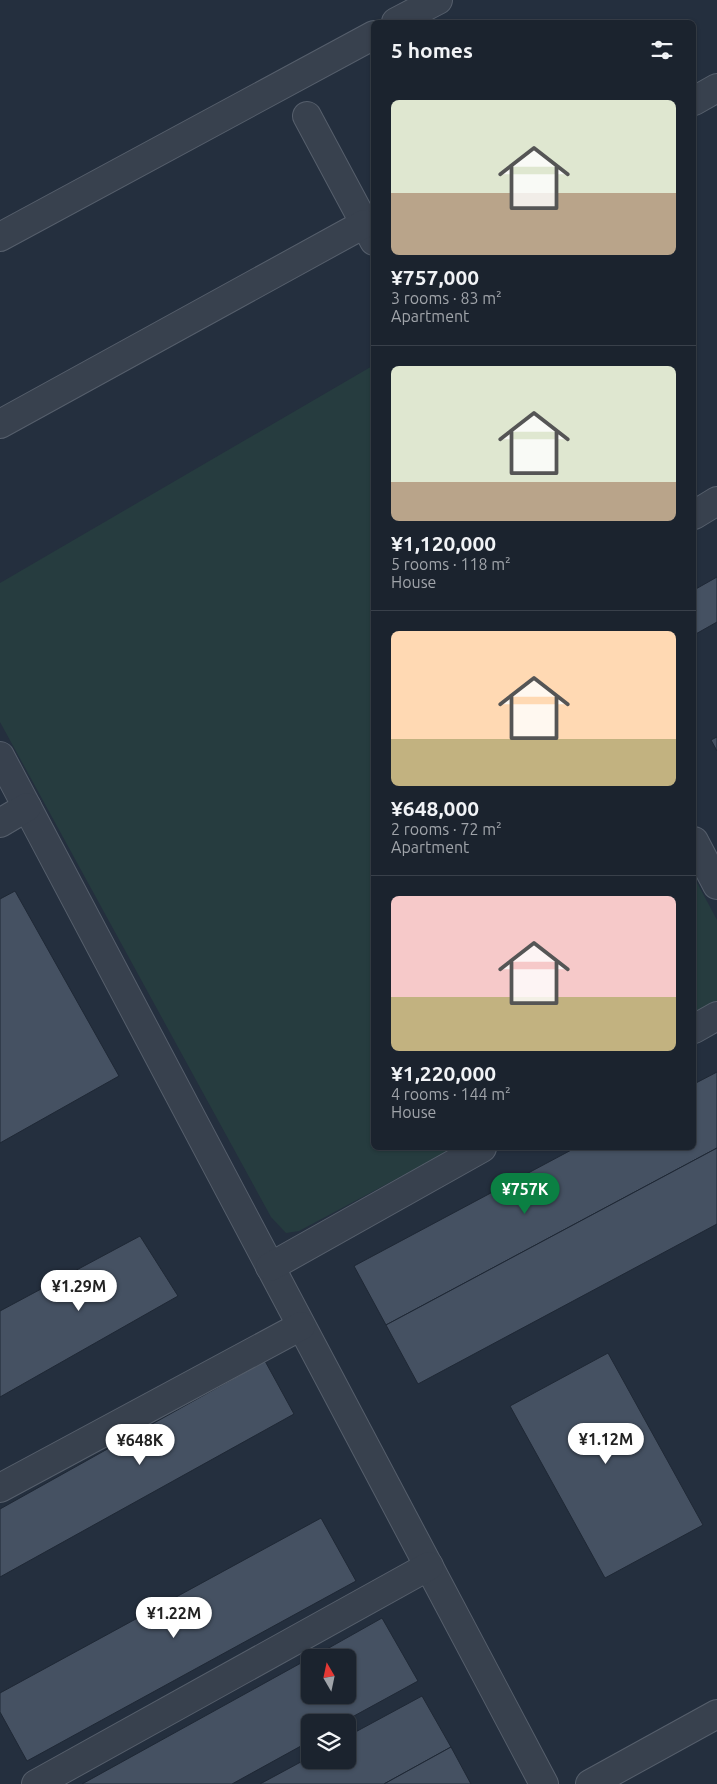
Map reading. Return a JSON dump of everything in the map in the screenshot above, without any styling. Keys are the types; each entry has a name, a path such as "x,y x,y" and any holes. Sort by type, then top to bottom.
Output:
{"lane":[{"path":"400,20 438,0"},
{"path":"0,237 371,37"},
{"path":"696,100 717,88"},
{"path":"0,424 369,232 307,116"},
{"path":"696,514 717,501"},
{"path":"0,756 544,1784"},
{"path":"0,822 27,807"},
{"path":"696,845 717,885"},
{"path":"696,1028 717,1016"},
{"path":"270,1267 478,1150"},
{"path":"0,1488 301,1326"},
{"path":"36,1784 429,1566"},
{"path":"590,1784 717,1714"}],"green space":[{"path":"371,367 371,1150 450,1150 299,1231 286,1233 271,1217 0,722 0,583"},
{"path":"696,881 717,920 717,1006 696,1018"}],"building":[{"path":"717,577 717,622 696,634 696,589"},
{"path":"717,737 717,751 711,740"},
{"path":"15,891 119,1076 0,1143 0,899"},
{"path":"717,1072 717,1148 386,1325 354,1266 571,1150 696,1150 696,1083"},
{"path":"717,1148 717,1224 418,1384 386,1325"},
{"path":"140,1236 178,1296 0,1397 0,1311"},
{"path":"608,1353 703,1525 605,1578 510,1406"},
{"path":"265,1361 294,1414 0,1577 0,1509"},
{"path":"321,1518 356,1581 27,1761 0,1712 0,1693"},
{"path":"382,1618 418,1681 356,1715 301,1714 301,1746 232,1784 82,1784 301,1663 301,1704 356,1704 356,1649 327,1649"},
{"path":"422,1696 451,1747 384,1784 260,1784 301,1762 301,1769 356,1769 356,1732"},
{"path":"451,1747 471,1784 384,1784"}]}
